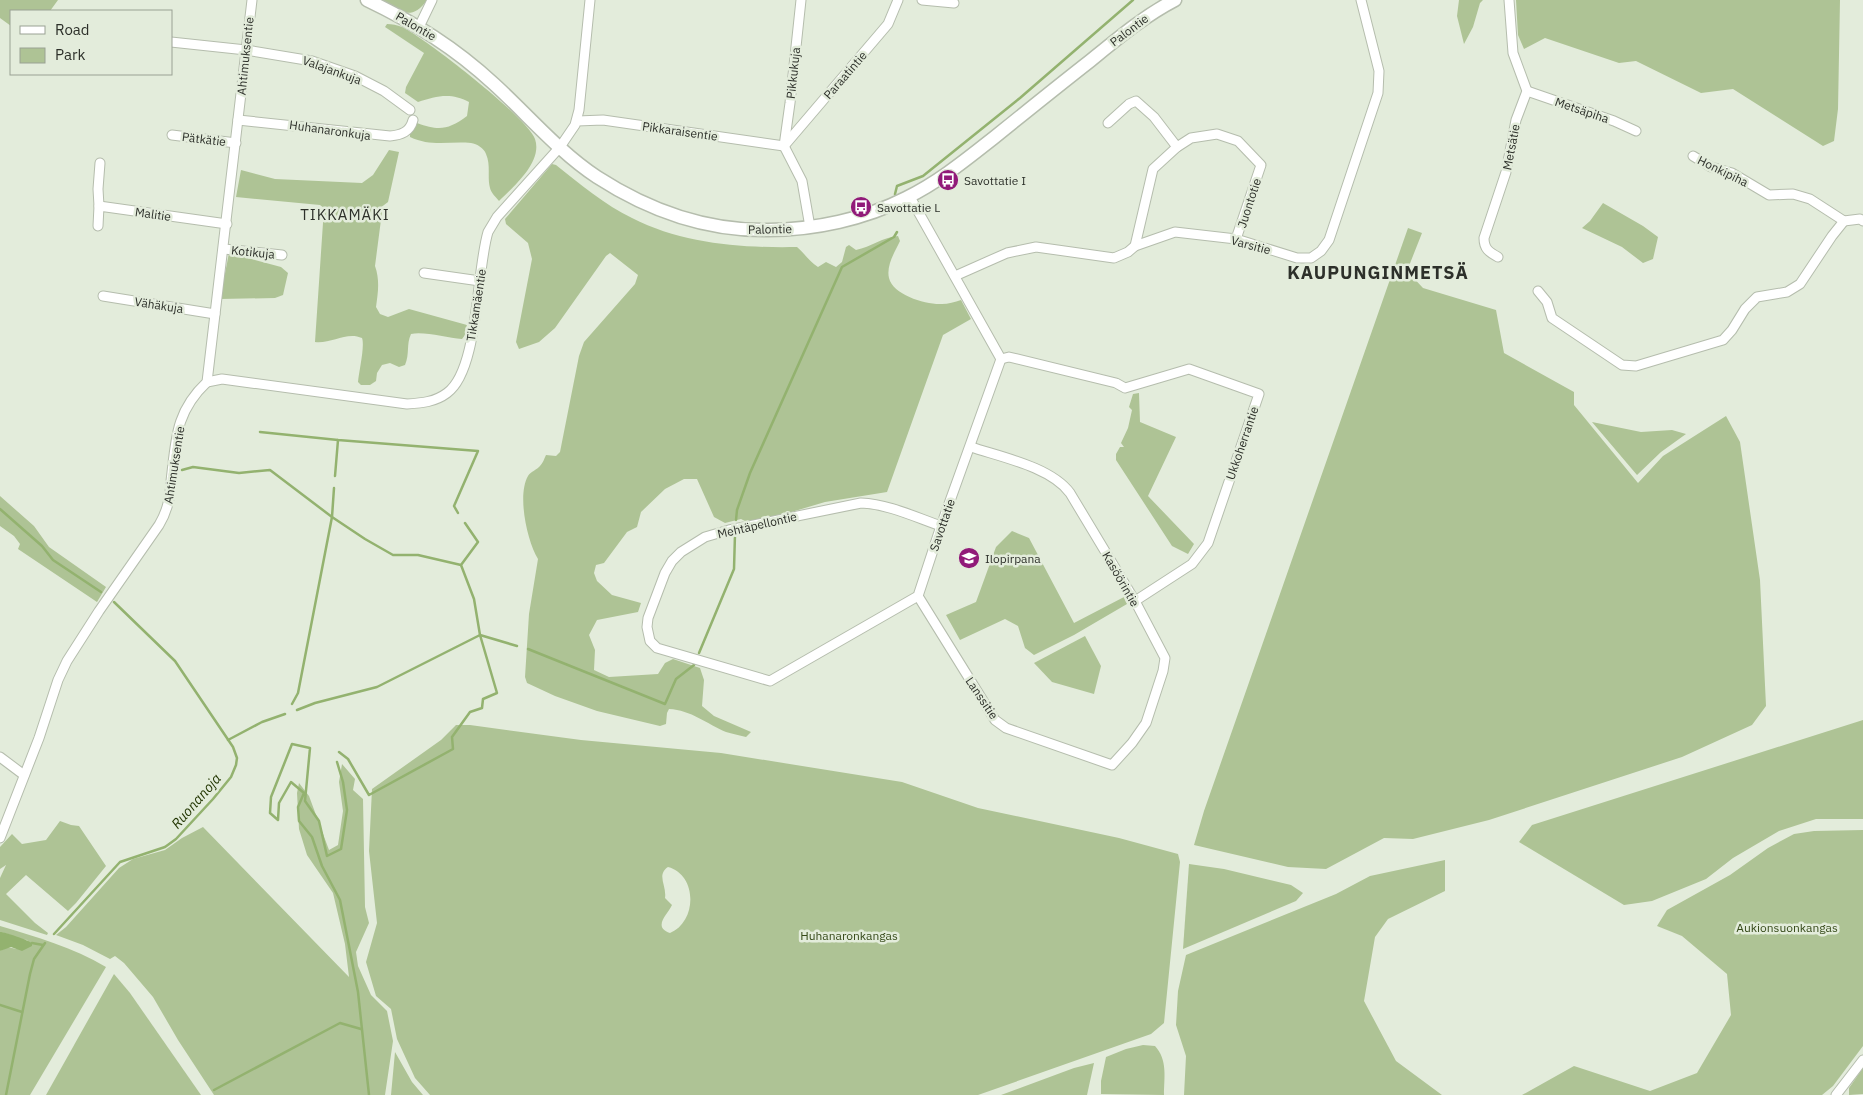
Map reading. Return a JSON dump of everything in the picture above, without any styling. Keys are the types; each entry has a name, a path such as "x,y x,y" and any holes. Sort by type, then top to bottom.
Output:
{"street":[{"name":"Ahtimuksentie","path":"0,838 58,680 67,661 164,517 169,500 177,434 183,413 192,398 207,382 252,0"},
{"name":"Palontie","path":"367,0 419,27 456,52 495,84 560,147 614,188 676,216 737,229 780,230 810,227 846,220 910,197 941,178 976,152 1126,31 1159,8 1175,0"},
{"path":"419,27 432,0"},
{"name":"Tikkamäentie","path":"207,382 222,379 407,404 430,402 448,393 455,386 468,357 485,241 492,224 560,147 577,121 590,0"},
{"name":"Pikkukuja","path":"784,146 801,0"},
{"name":"Paraatintie","path":"784,146 888,24 898,0"},
{"path":"922,0 954,3"},
{"name":"Varsitie","path":"955,276 1007,253 1036,247 1114,258 1128,252 1135,246 1175,232 1236,240 1297,258 1311,258 1321,251 1329,240 1378,93 1379,71 1361,0"},
{"path":"1509,0 1513,54 1527,92"},
{"name":"Valajankuja","path":"172,42 246,50 312,61 355,76 384,91 410,110"},
{"name":"Metsäpiha","path":"1527,92 1614,121 1636,131"},
{"name":"Metsätie","path":"1498,257 1487,251 1484,245 1484,238 1506,172 1516,120 1527,92"},
{"path":"1108,123 1129,104 1136,101 1154,117 1177,147"},
{"name":"Huhanaronkuja","path":"238,120 390,136 400,135 408,130 413,120"},
{"name":"Pikkaraisentie","path":"577,121 603,120 784,146"},
{"name":"Juontotie","path":"1135,246 1153,170 1177,147 1191,138 1217,134 1238,141 1261,165 1236,240"},
{"name":"Pätkätie","path":"172,135 236,143"},
{"path":"784,146 802,181 810,227"},
{"name":"Honkipiha","path":"1693,156 1711,167 1732,173 1769,195 1793,194 1810,199 1844,221"},
{"path":"98,226 100,163"},
{"path":"910,197 1001,359"},
{"name":"Malitie","path":"99,206 227,224"},
{"path":"1538,291 1547,302 1552,318 1622,365 1636,366 1723,340 1732,330 1745,309 1757,297 1787,292 1800,284 1844,221 1862,218"},
{"name":"Kotikuja","path":"224,248 282,255"},
{"path":"424,273 480,280"},
{"name":"Vähäkuja","path":"103,296 215,314"},
{"name":"Ukkoherrantie","path":"1001,359 1009,357 1116,383 1125,388 1189,369 1259,394 1208,543 1192,564 1134,601"},
{"name":"Savottatie","path":"918,596 1001,359"},
{"name":"Kasöörintie","path":"971,447 1036,469 1064,485 1134,601 1164,658 1163,671 1146,723 1132,743 1112,765"},
{"name":"Mehtäpellontie","path":"918,596 770,681 658,648 650,641 647,627 648,618 665,573 672,561 681,552 705,537 729,530 861,504 890,508 941,526"},
{"name":"Lanssitie","path":"918,596 995,720 1006,728 1112,765"},
{"path":"0,758 24,775"},
{"path":"1836,1095 1863,1060"}],"green space":[{"path":"0,0 58,0 51,10 10,10 10,25 0,18"},
{"path":"378,0 427,0 421,7 410,13 398,10"},
{"path":"1459,0 1483,0 1480,3 1473,27 1464,44 1457,16"},
{"path":"1516,0 1840,0 1838,109 1834,141 1823,146 1733,89 1701,93 1636,61 1619,63 1545,38 1524,49 1518,35"},
{"path":"387,24 402,27 452,61 514,114 528,128 535,139 535,156 531,165 519,181 499,201 492,193 489,184 489,167 485,152 476,144 425,142 410,137 410,132 417,123 443,128 460,121 467,116 469,102 456,97 444,96 418,102 405,93 406,87 424,53 385,27"},
{"path":"389,150 399,152 388,202 380,208 382,212 375,266 378,281 376,307 380,314 388,317 409,309 467,325 462,339 429,334 411,334 405,365 399,367 390,363 382,365 377,373 376,381 370,385 361,385 358,382 362,338 351,336 315,342 324,208 320,205 236,197 241,170 275,179 362,183 373,175"},
{"path":"552,164 556,165 612,207 651,227 671,234 713,243 755,247 797,247 818,267 826,262 836,267 842,262 846,247 849,245 856,250 887,238 898,236 900,241 891,259 888,273 892,284 903,294 919,301 944,304 961,300 971,319 943,335 887,492 825,502 768,519 747,522 741,519 725,523 714,517 697,479 684,479 665,489 641,512 637,527 627,532 604,563 596,565 594,573 597,581 612,595 641,603 638,612 597,620 589,635 595,650 594,670 609,677 658,674 665,663 673,659 700,668 704,680 702,706 714,716 751,732 746,737 726,732 692,715 677,710 669,709 666,724 660,726 597,711 555,696 527,683 525,677 529,614 538,559 527,530 523,506 525,484 528,476 541,465 546,455 556,456 560,452 579,356 584,342 635,284 638,275 610,253 555,328 539,342 519,349 516,342 532,259 528,243 506,224 505,219"},
{"path":"1603,203 1658,237 1653,259 1643,263 1622,247 1582,228 1590,221"},
{"path":"1408,228 1422,233 1407,271 1423,288 1496,310 1504,353 1574,392 1574,405 1638,483 1663,456 1726,416 1740,442 1760,580 1766,706 1752,725 1682,757 1489,820 1413,839 1384,838 1326,869 1288,867 1194,845 1204,811"},
{"path":"229,253 281,267 288,273 283,295 275,298 220,299"},
{"path":"1139,393 1140,422 1176,437 1148,496 1194,544 1188,554 1172,546 1116,460 1116,454 1120,447 1124,447 1121,443 1128,428 1132,410 1129,407 1133,394"},
{"path":"1592,422 1641,432 1672,430 1686,434 1661,452 1637,475"},
{"path":"0,496 34,526 49,547 106,587 97,602 18,549 20,544 14,536 0,526"},
{"path":"1012,531 1029,538 1074,623 1124,597 1127,604 1074,635 1034,655 1025,648 1018,626 1005,619 960,640 946,615 976,602 996,547"},
{"path":"1085,636 1101,666 1094,694 1052,682 1034,663"},
{"path":"1863,720 1863,819 1816,819 1779,831 1733,858 1706,879 1652,901 1624,905 1519,842 1532,825"},
{"name":"Huhanaronkangas","path":"456,725 470,725 581,740 721,753 902,782 978,808 1119,838 1178,854 1180,862 1164,1023 1151,1034 978,1095 430,1095 415,1078 397,1039 391,1009 376,996 366,962 377,923 369,851 372,789 441,740","holes":["668,867 678,872 685,879 689,888 689,909 679,927 670,933 662,927 663,920 672,905 665,898 662,877"]},
{"path":"342,764 355,779 353,790 363,799 365,907 369,923 356,952 358,966 371,995 387,1011 393,1041 385,1095 214,1095 153,997 124,963 115,956 110,959 83,945 56,935 66,927 119,868 133,859 165,850 203,827 349,977 345,944 333,893 307,855 299,829 297,793 299,783 309,796 329,850 338,845 343,811 339,782"},
{"path":"60,821 79,826 106,866 68,911 26,875 6,894 35,923 48,933 47,935 0,920 0,878 6,865 0,869 0,847 12,834 22,844 46,840"},
{"name":"Aukionsuonkangas","path":"1863,830 1863,1046 1833,1086 1822,1095 1522,1095 1574,1066 1650,1091 1697,1073 1731,1015 1727,974 1682,936 1657,926 1667,910 1730,875 1768,848 1794,834 1814,831"},
{"path":"1445,860 1445,891 1388,919 1375,937 1364,1001 1396,1061 1442,1095 1184,1095 1186,1056 1176,1025 1178,991 1186,955 1336,894 1370,876"},
{"path":"1189,864 1224,869 1291,885 1303,893 1296,901 1183,949"},
{"path":"0,926 67,948 106,967 30,1095 0,1095 0,951 7,947 17,949 28,940 0,932"},
{"path":"114,974 130,993 201,1095 46,1095"},
{"path":"1143,1045 1155,1046 1162,1057 1164,1063 1164,1095 1101,1094 1101,1081 1106,1057"},
{"path":"395,1052 412,1082 423,1095 391,1095"},
{"path":"1094,1063 1087,1095 1001,1095 1074,1068"},
{"path":"1863,1068 1863,1094 1849,1095 1849,1088"}],"shaded area":[{"path":"0,932 26,940 32,943 32,946 22,951 11,947 0,951"}],"waterway":[{"path":"895,194 897,186 923,176 1020,98 1133,0"},
{"path":"736,520 737,510 750,473 842,267 894,237 897,232"},
{"path":"260,432 478,451 454,506 458,513"},
{"path":"335,476 338,440"},
{"path":"182,470 193,467 239,473 270,470 332,517 393,555 418,555 461,565"},
{"path":"292,704 298,693 332,517 334,488"},
{"name":"Ruonanoja","path":"0,509 42,546 53,560 101,592"},
{"path":"339,752 348,759 369,795 453,749 452,737 470,712 482,708 483,699 497,693 480,635 474,599 461,565 478,542 465,523"},
{"path":"699,653 734,569 735,534"},
{"name":"Ruonanoja","path":"54,934 120,862 165,847 176,839 231,777 236,765 237,758 233,747 175,661 114,602"},
{"path":"297,710 315,703 377,687 480,635 517,646"},
{"path":"528,649 665,704 676,679 694,665"},
{"path":"228,740 262,722 285,714"},
{"path":"337,762 343,782 347,810 341,849 327,856 319,821 305,801 310,748 292,744 271,797 270,813 278,820 279,803 291,782 304,793 298,807 299,821 312,837 322,866 340,900 358,992 369,1095"},
{"path":"32,943 43,945"},
{"name":"Ruonanoja","path":"6,1095 30,974 34,959 45,943"},
{"path":"0,1005 22,1012"},
{"path":"214,1090 340,1023 361,1029"}],"place":[{"name":"Savottatie I","path":"948,180"},
{"name":"Savottatie L","path":"861,207"},
{"name":"Ilopirpana","path":"969,558"}],"district":[{"name":"TIKKAMÄKI","path":"345,214"},
{"name":"KAUPUNGINMETSÄ","path":"1378,272"}]}
